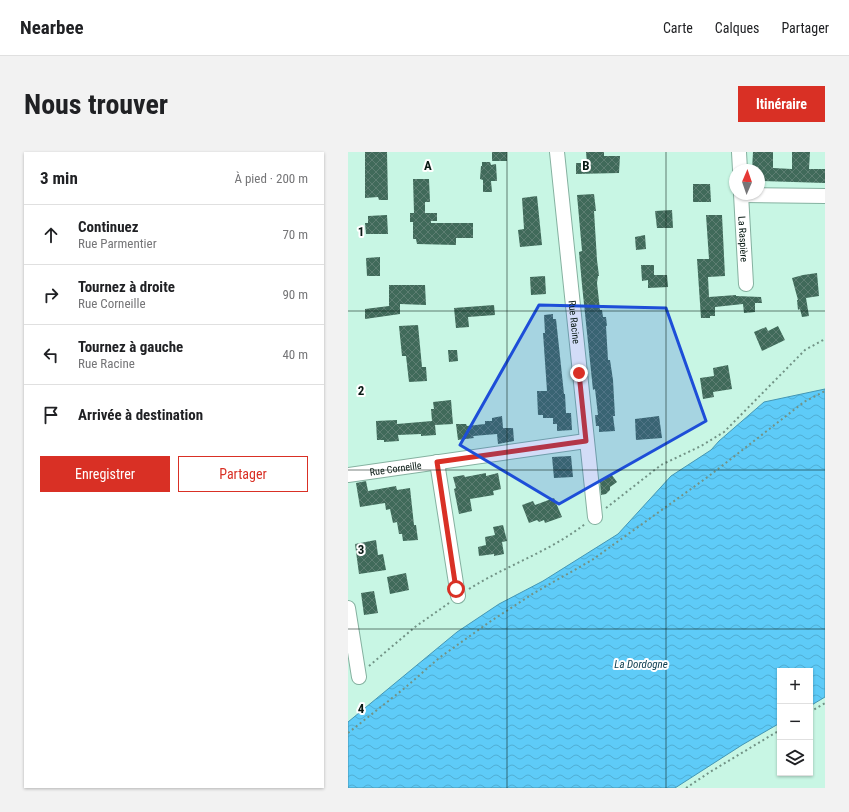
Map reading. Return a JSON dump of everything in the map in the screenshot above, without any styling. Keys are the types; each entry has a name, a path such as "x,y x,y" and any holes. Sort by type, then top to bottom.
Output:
{"street":[{"name":"Rue Racine","path":"557,152 595,517"},
{"path":"739,152 740,164"},
{"path":"765,195 825,196"},
{"name":"La Raspière","path":"742,200 746,284"},
{"name":"Rue Corneille","path":"348,475 586,441"},
{"path":"437,462 458,596"},
{"path":"348,608 359,677"}],"path":[{"path":"595,517 661,465 701,446 724,432 805,350 825,339"},
{"path":"348,734 439,658 497,617 592,560 709,476 804,402 825,391"},
{"path":"813,710 825,703"},
{"path":"686,788 777,732"}],"highlighted area":[{"path":"539,305 666,308 706,421 559,504 460,445"}],"water":[{"name":"La Dordogne","path":"825,389 825,697 813,704 813,668 777,668 777,725 742,745 675,788 348,788 348,722 457,632 499,604 543,581 618,534 671,476 711,450 719,441 764,402"}],"building":[{"path":"365,152 387,152 388,200 379,200 378,197 365,198"},
{"path":"492,152 507,152 507,161 492,161"},
{"path":"586,152 604,152 604,156 620,156 619,173 576,174 576,163 587,163"},
{"path":"753,152 773,152 773,168 792,169 792,152 810,152 809,169 825,169 825,183 765,181 765,164 752,164"},
{"path":"482,162 490,162 491,165 496,164 497,181 491,181 492,192 483,192 483,180 480,179"},
{"path":"413,179 429,179 430,202 425,202 425,213 437,213 437,221 431,221 431,223 473,223 473,238 456,238 456,245 417,244 416,239 413,239 413,222 410,222 410,213 414,213"},
{"path":"693,184 710,184 711,202 693,202"},
{"path":"594,194 599,276 597,283 600,310 602,310 603,317 606,317 608,360 610,360 613,380 615,416 613,416 615,431 599,432 599,426 596,426 595,415 598,415 595,389 593,390 582,285 579,252 582,251 577,195"},
{"path":"537,196 542,245 520,247 518,230 524,229 522,198"},
{"path":"672,210 673,228 657,228 655,211"},
{"path":"387,215 388,234 366,234 365,223 368,223 368,216"},
{"path":"706,215 722,215 725,276 708,277 709,297 736,295 761,297 762,303 755,303 755,312 744,313 743,304 715,307 715,316 710,316 710,318 701,318 697,259 709,259"},
{"path":"645,235 646,249 636,250 635,237"},
{"path":"380,257 380,276 367,276 366,258"},
{"path":"641,265 654,265 654,275 667,275 668,287 648,288 648,280 642,281"},
{"path":"817,273 819,296 806,298 809,316 802,317 800,309 798,310 798,300 792,278"},
{"path":"545,276 546,294 531,295 530,277"},
{"path":"389,285 425,285 426,305 400,304 400,314 365,319 365,309 389,306"},
{"path":"494,305 495,315 468,317 469,327 456,328 454,308"},
{"path":"553,314 553,319 556,319 566,413 571,413 572,430 557,431 557,424 553,424 553,418 543,418 543,415 538,415 537,391 547,391 543,333 545,333 544,315"},
{"path":"418,325 422,367 426,367 427,381 409,382 406,356 402,356 399,326"},
{"path":"778,326 785,340 762,351 754,332 766,327 768,331"},
{"path":"448,350 457,350 458,361 449,362"},
{"path":"728,365 732,389 713,392 714,397 703,399 700,378 714,376 713,368"},
{"path":"451,400 453,424 435,425 436,435 398,435 399,441 384,442 384,440 377,440 376,421 397,420 397,424 432,421 431,409 434,409 433,402"},
{"path":"502,416 503,428 513,428 514,441 498,444 497,434 473,436 474,438 458,440 456,424 466,424 467,426 485,424 485,421 492,421 492,418"},
{"path":"659,416 662,438 636,440 635,419"},
{"path":"571,456 573,477 554,478 552,457"},
{"path":"486,473 486,476 498,473 501,489 493,491 494,495 470,499 472,511 459,514 454,489 456,488 453,477 464,475 465,477"},
{"path":"611,474 617,482 610,487 610,490 606,494 601,495 600,482"},
{"path":"366,481 368,491 396,486 397,490 410,488 414,525 416,525 418,540 403,541 402,534 399,534 397,522 393,523 390,509 386,510 385,503 360,507 356,483"},
{"path":"554,498 562,517 545,523 544,520 539,522 537,520 529,523 522,505 533,501 535,505"},
{"path":"503,525 507,541 502,542 504,554 479,556 478,547 486,545 485,537 495,535 493,527"},
{"path":"376,540 378,555 383,554 386,570 359,574 355,544"},
{"path":"406,573 409,590 390,594 387,577"},
{"path":"374,591 378,613 364,615 361,593"}],"route":[{"path":"456,589 437,462 586,441 579,373"}]}
